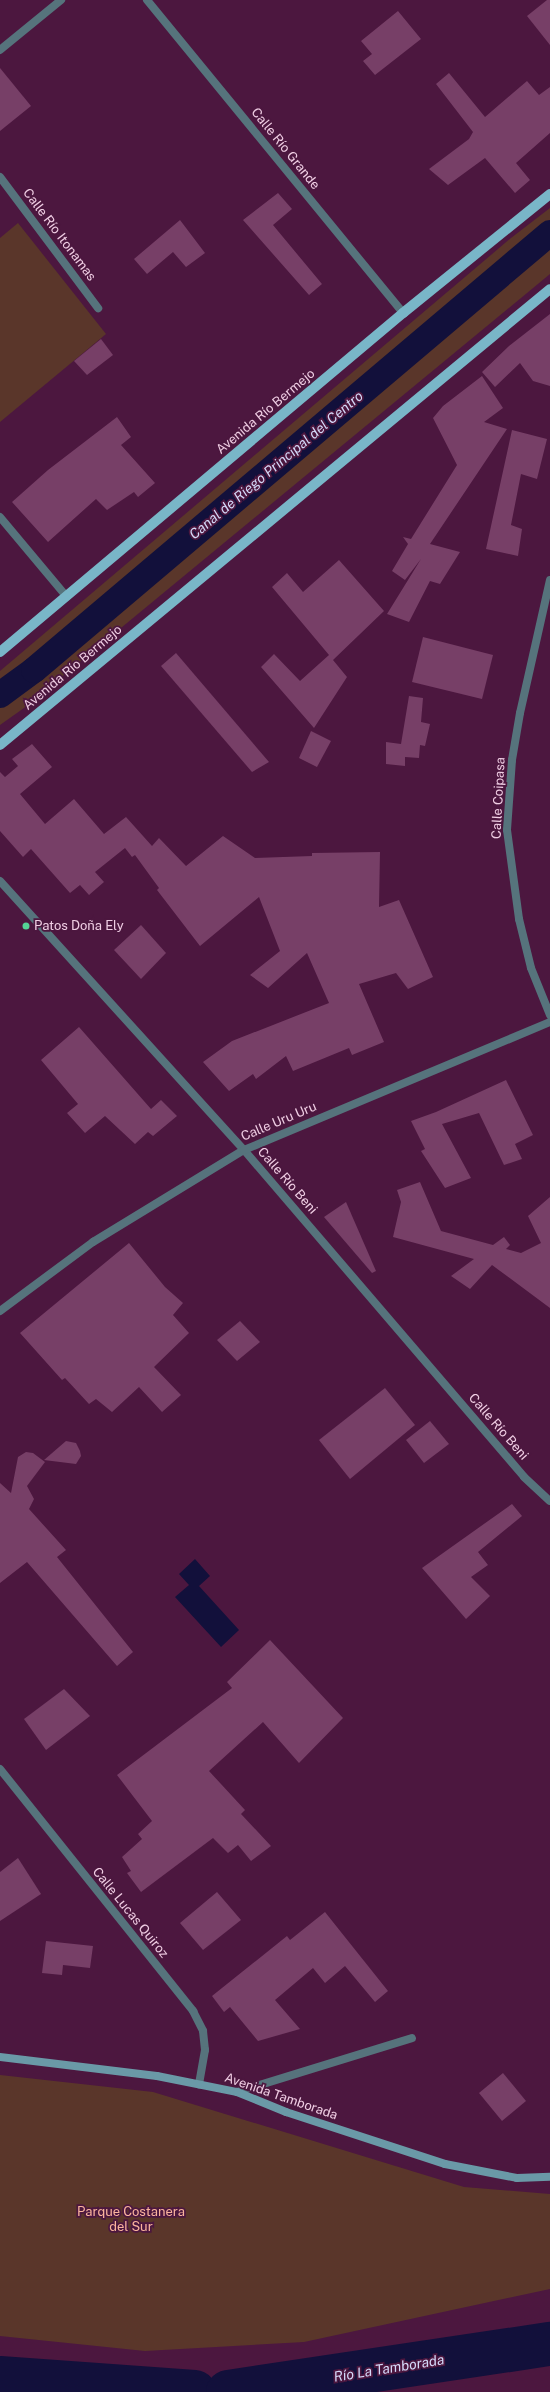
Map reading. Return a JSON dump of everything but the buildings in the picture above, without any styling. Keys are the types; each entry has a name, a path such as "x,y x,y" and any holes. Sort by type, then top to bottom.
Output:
{"main road":[{"name":"Avenida Río Bermejo","path":"0,652 403,312 550,194"},
{"name":"Avenida Río Bermejo","path":"0,745 550,289"},
{"name":"Avenida Tamborada","path":"0,2057 157,2076 237,2092 286,2112 445,2164 517,2178 550,2176"}],"street":[{"path":"0,50 61,0"},
{"name":"Calle Río Grande","path":"147,0 403,312"},
{"name":"Calle Río Itonamas","path":"0,177 98,308"},
{"path":"0,517 67,597"},
{"name":"Calle Coipasa","path":"550,580 520,713 512,760 507,830 521,926 531,968 550,1015"},
{"name":"Calle Río Beni","path":"0,881 244,1150 524,1477 550,1501"},
{"name":"Calle Uru Uru","path":"1,1309 93,1242 244,1150 550,1022"},
{"name":"Calle Lucas Quiroz","path":"0,1769 193,2011 203,2031 205,2050 199,2084"},
{"path":"237,2092 412,2038"}],"green space":[{"path":"550,208 550,274 24,708 0,725 0,671 511,238"},
{"path":"18,223 106,334 0,422 0,238"},
{"name":"Parque Costanera del Sur","path":"0,2075 153,2092 464,2187 550,2194 550,2289 304,2342 145,2351 0,2336"}],"shaded area":[{"path":"195,1559 210,1576 199,1586 239,1630 221,1647 175,1597 189,1585 179,1574"}],"waterway":[{"name":"Canal de Riego Principal del Centro","path":"0,695 34,670 550,233"},
{"name":"Río La Tamborada","path":"228,2392 550,2344"},
{"name":"Río La Tamborada","path":"0,2378 194,2392"}],"place":[{"name":"Patos Doña Ely","path":"26,926"}]}
